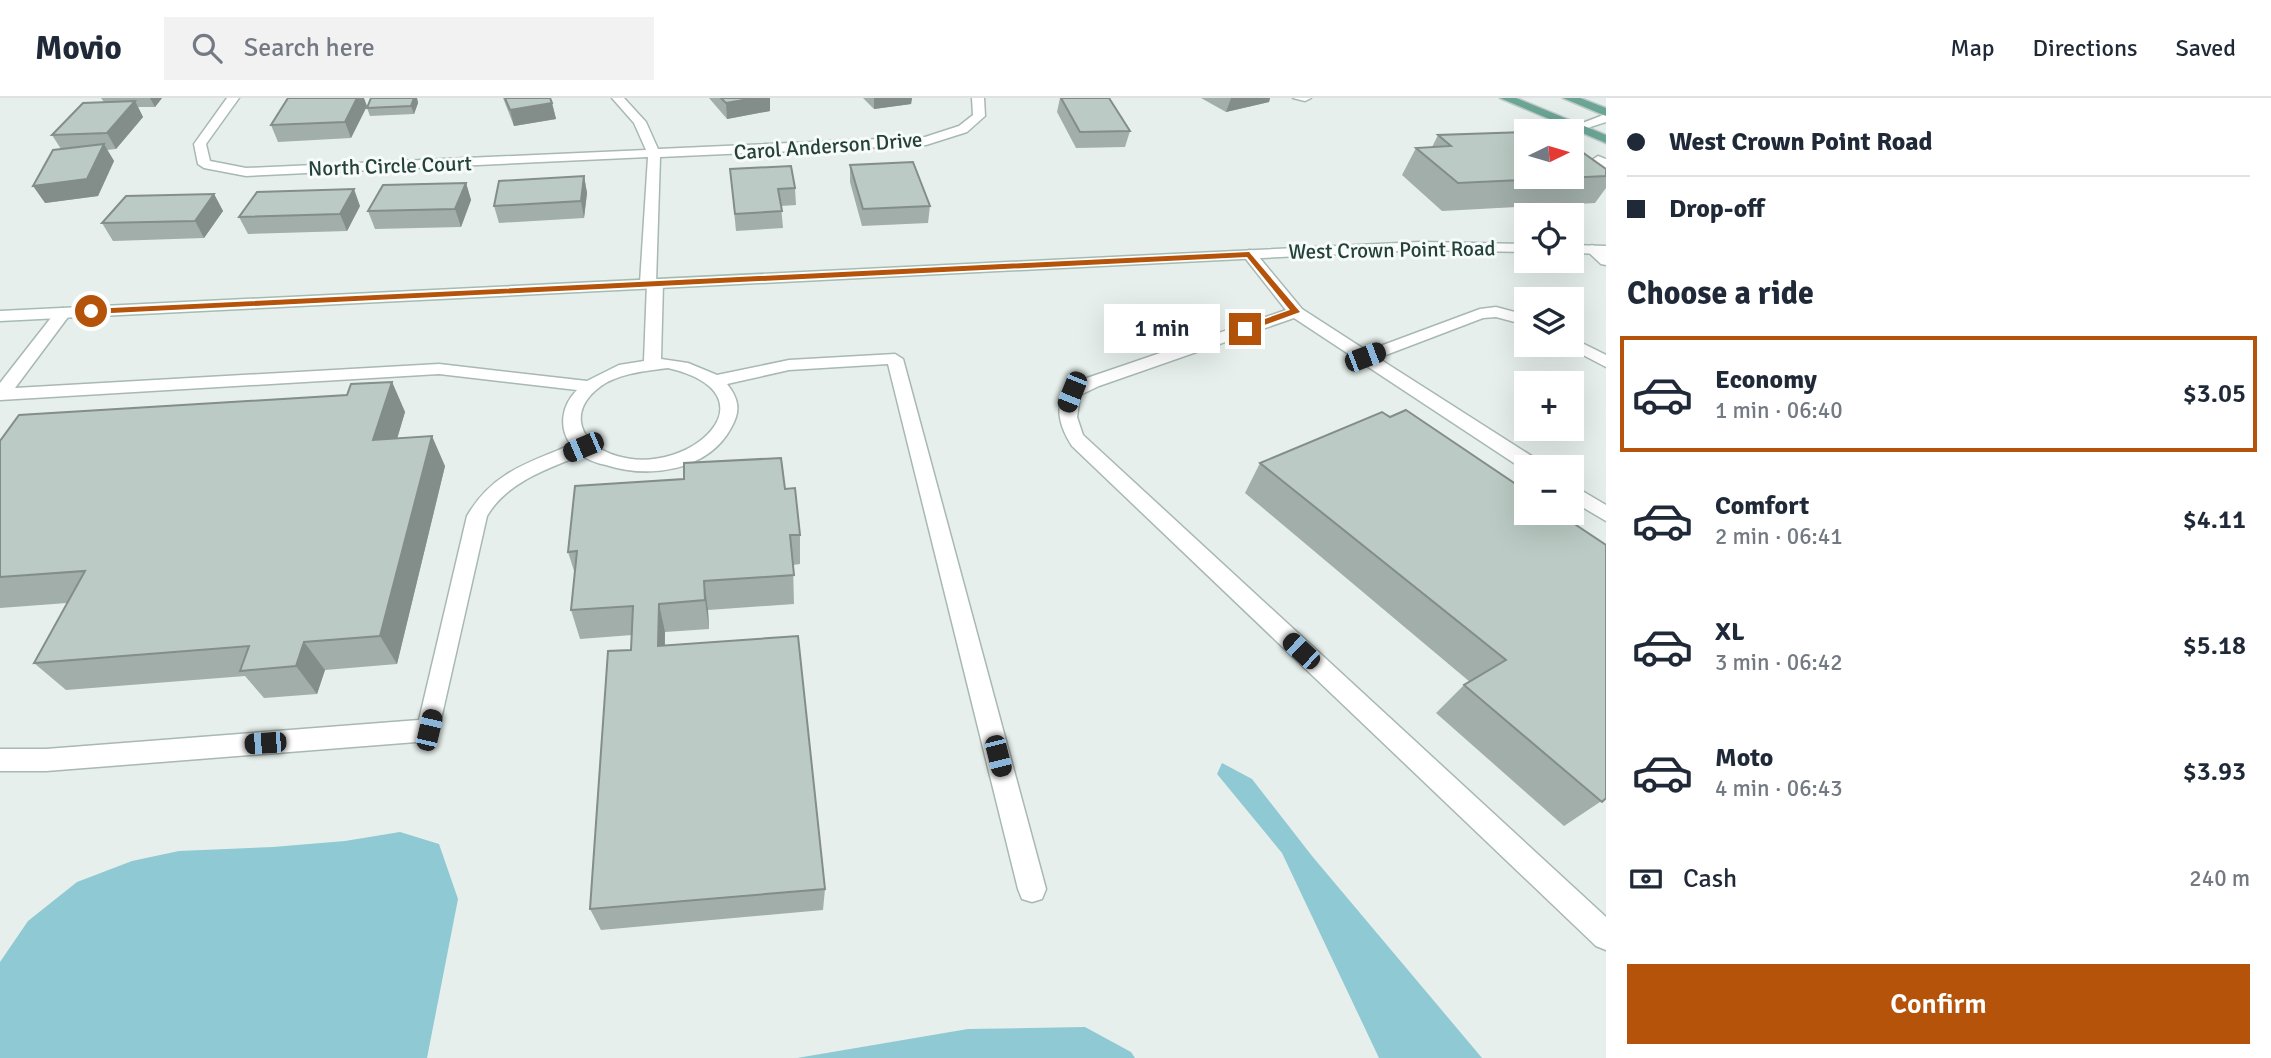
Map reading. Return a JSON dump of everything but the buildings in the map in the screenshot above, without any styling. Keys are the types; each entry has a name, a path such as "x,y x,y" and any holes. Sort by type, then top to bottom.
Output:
{"main road":[{"path":"1506,98 1558,119"},
{"path":"1569,98 1606,113"},
{"path":"1584,130 1606,139"}],"street":[{"name":"North Circle Court","path":"233,98 200,144 204,164 246,172 654,155"},
{"path":"618,98 640,122 654,155 652,364"},
{"name":"Carol Anderson Drive","path":"654,155 926,141 963,129 979,116 978,98"},
{"path":"1299,98 1305,98"},
{"path":"1584,125 1606,118"},
{"name":"West Crown Point Road","path":"0,316 1420,246 1514,248"},
{"path":"1599,250 1606,261"},
{"path":"1249,254 1296,312 1516,455"},
{"path":"1296,312 1093,382 1072,392 1066,408 1068,425 1078,442 1606,936"},
{"path":"1365,357 1480,314 1496,312 1514,317"},
{"path":"0,394 63,313"},
{"path":"1584,350 1606,362"},
{"path":"715,381 789,365 895,359 1032,889"},
{"path":"652,364 691,368 715,381 724,390 730,406 727,423 715,440 696,454 671,463 643,466 616,464 593,455 583,447 577,442 569,426 571,409 581,393 618,369 652,364"},
{"path":"0,394 439,369 589,386"},
{"path":"0,760 46,760 429,730 477,516 488,497 509,482 583,447"},
{"path":"1584,500 1606,514"}],"water":[{"path":"1222,763 1252,779 1312,856 1482,1058 1379,1058 1282,853 1217,774"},
{"path":"400,832 439,844 458,899 427,1058 0,1058 0,962 28,921 77,882 132,861 179,851 345,841"},
{"path":"1085,1027 1131,1052 1135,1058 797,1058 968,1029"}],"route":[{"path":"91,311 1249,254 1296,312 1245,329"}]}
